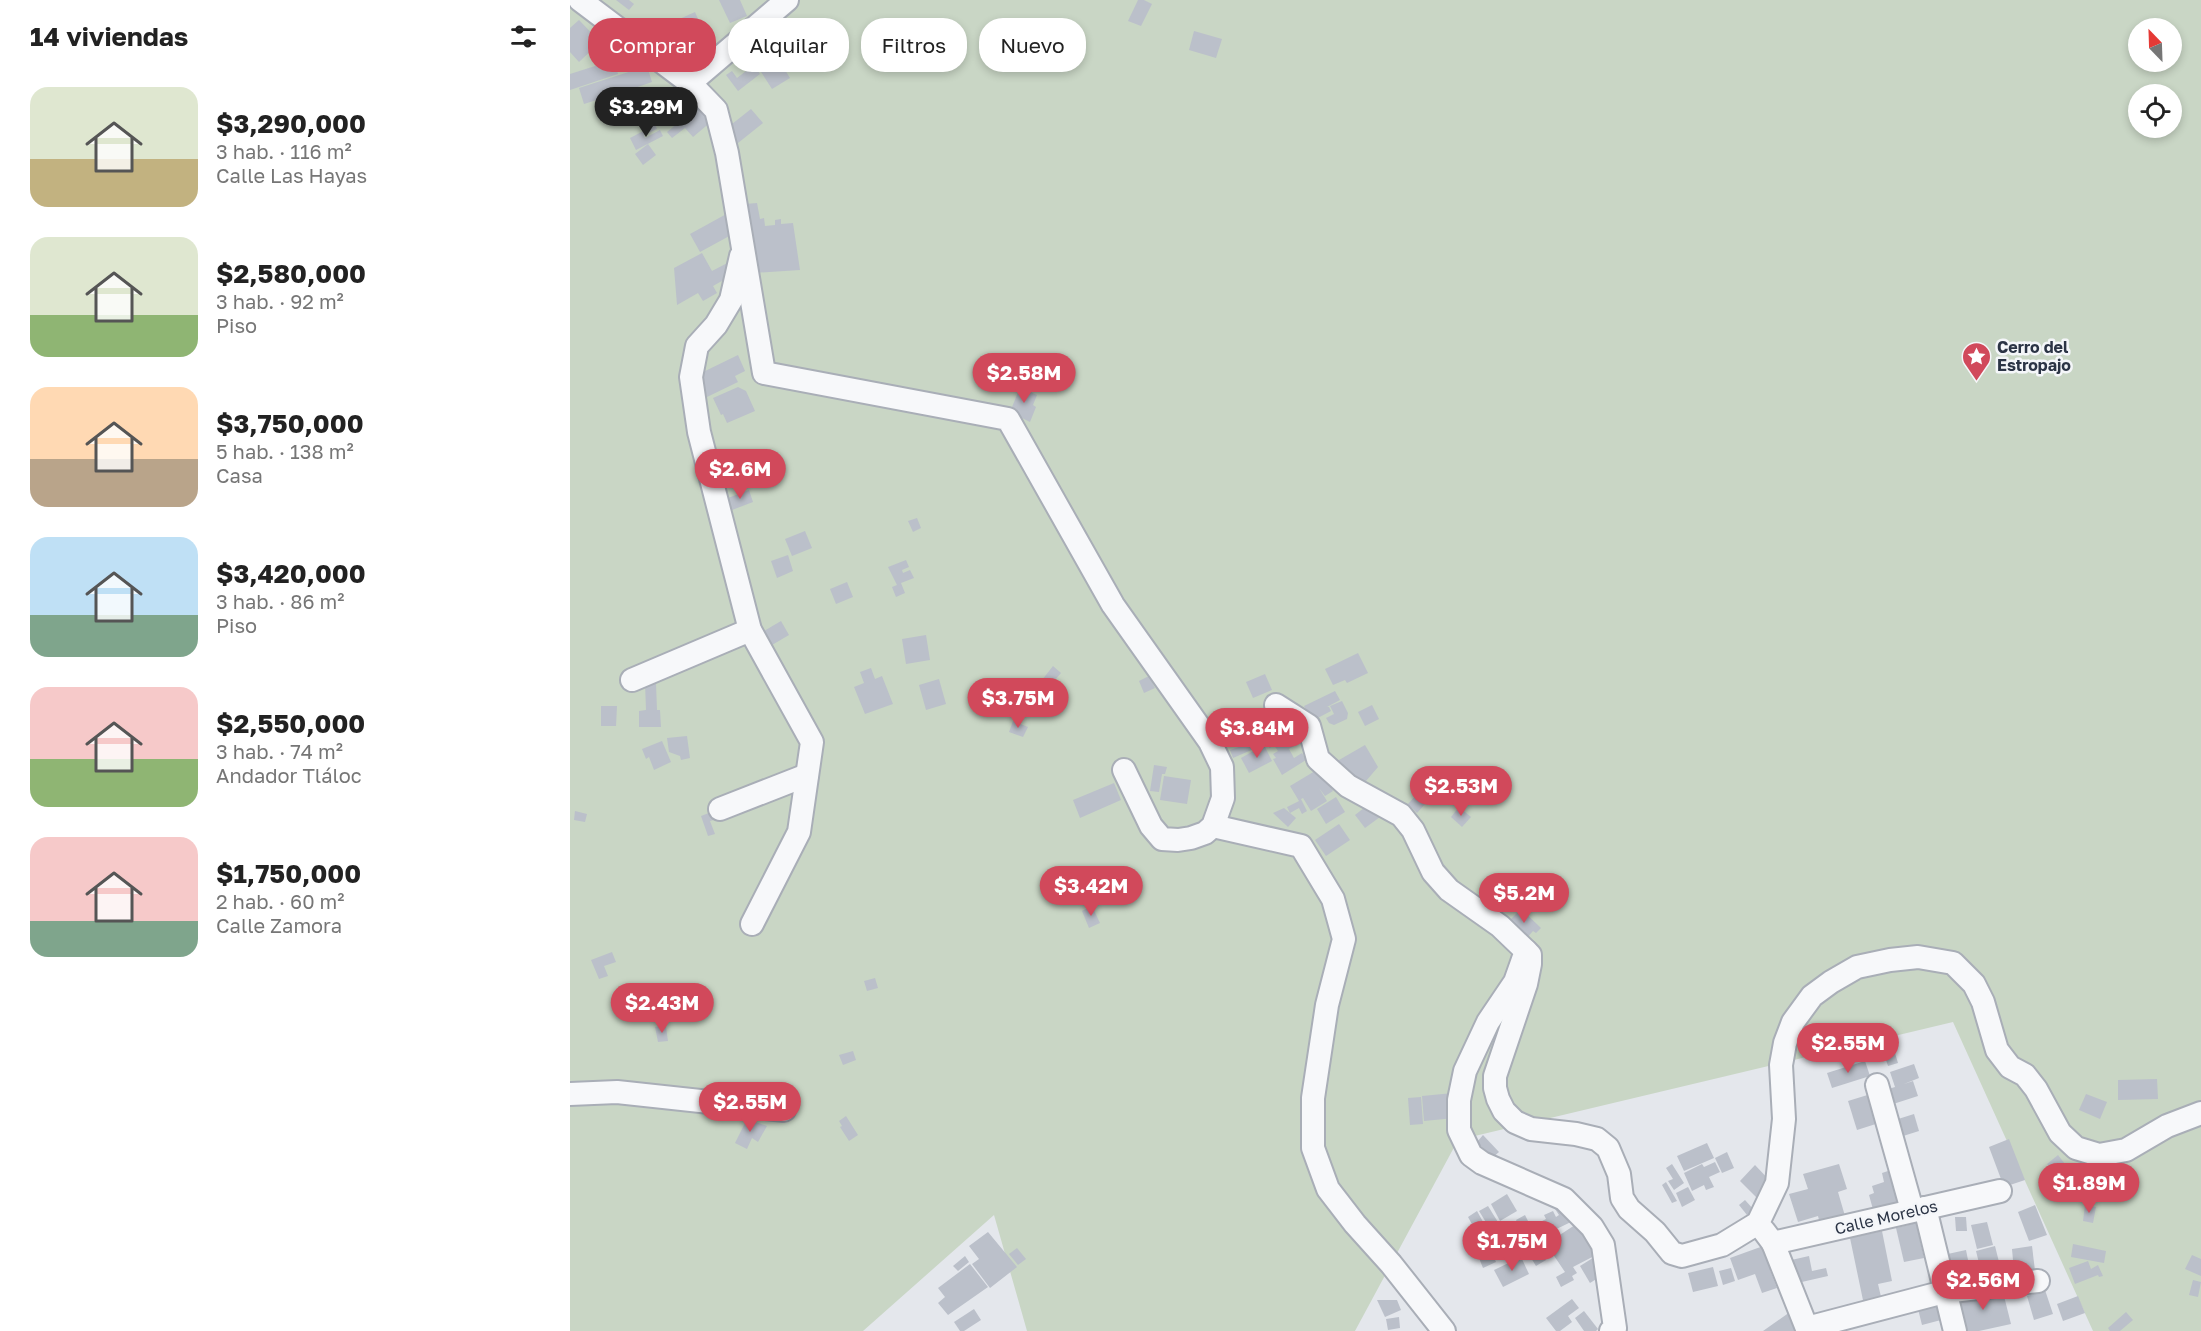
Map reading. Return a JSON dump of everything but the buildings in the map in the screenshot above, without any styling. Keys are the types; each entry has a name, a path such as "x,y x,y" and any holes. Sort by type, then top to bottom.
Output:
{"street":[{"path":"580,0 690,83 716,110 727,153 764,373 1008,419 1113,605 1214,750 1222,767 1223,798 1213,826 1205,833 1191,838 1162,839 1150,826 1124,770"},
{"path":"690,83 788,0"},
{"path":"743,246 731,300 716,325 697,346 691,377 699,432 750,630 812,742 799,832 752,924"},
{"path":"632,680 750,630"},
{"path":"1276,705 1309,726 1318,759 1341,780 1401,815 1413,830 1432,872 1449,891 1500,926 1530,955 1526,984 1495,1076 1495,1088 1504,1111 1515,1122 1531,1129 1597,1139 1608,1148 1620,1174 1622,1198 1629,1209 1655,1232 1672,1253 1682,1256 1722,1245 1758,1223 1777,1183 1784,1119 1781,1065 1785,1043 1793,1022 1812,996 1857,967 1918,957 1953,963 1974,984 1983,1002 1997,1050 2010,1066 2025,1075 2036,1089 2060,1133 2076,1148 2099,1155 2126,1150 2167,1126 2201,1113"},
{"path":"720,809 807,775"},
{"path":"1213,826 1301,846 1332,899 1344,939 1327,1005 1313,1098 1313,1148 1328,1189 1354,1224 1391,1264 1444,1331"},
{"path":"1526,951 1515,982 1488,1022 1465,1071 1459,1130 1471,1155 1482,1163 1564,1199 1592,1227 1603,1245 1616,1328 1611,1331"},
{"path":"1877,1085 1919,1209 1955,1331"},
{"path":"570,1094 617,1092 784,1110"},
{"name":"Calle Morelos","path":"1773,1243 2000,1191"},
{"path":"1758,1223 1773,1243 1808,1329 1944,1292 2038,1281"}],"green space":[{"path":"570,0 2201,0 2201,1331 2093,1331 1953,1022 1458,1140 1355,1331 1027,1331 994,1215 863,1331 570,1331"}],"place":[{"name":"Cerro del Estropajo","path":"1976,382"}]}
